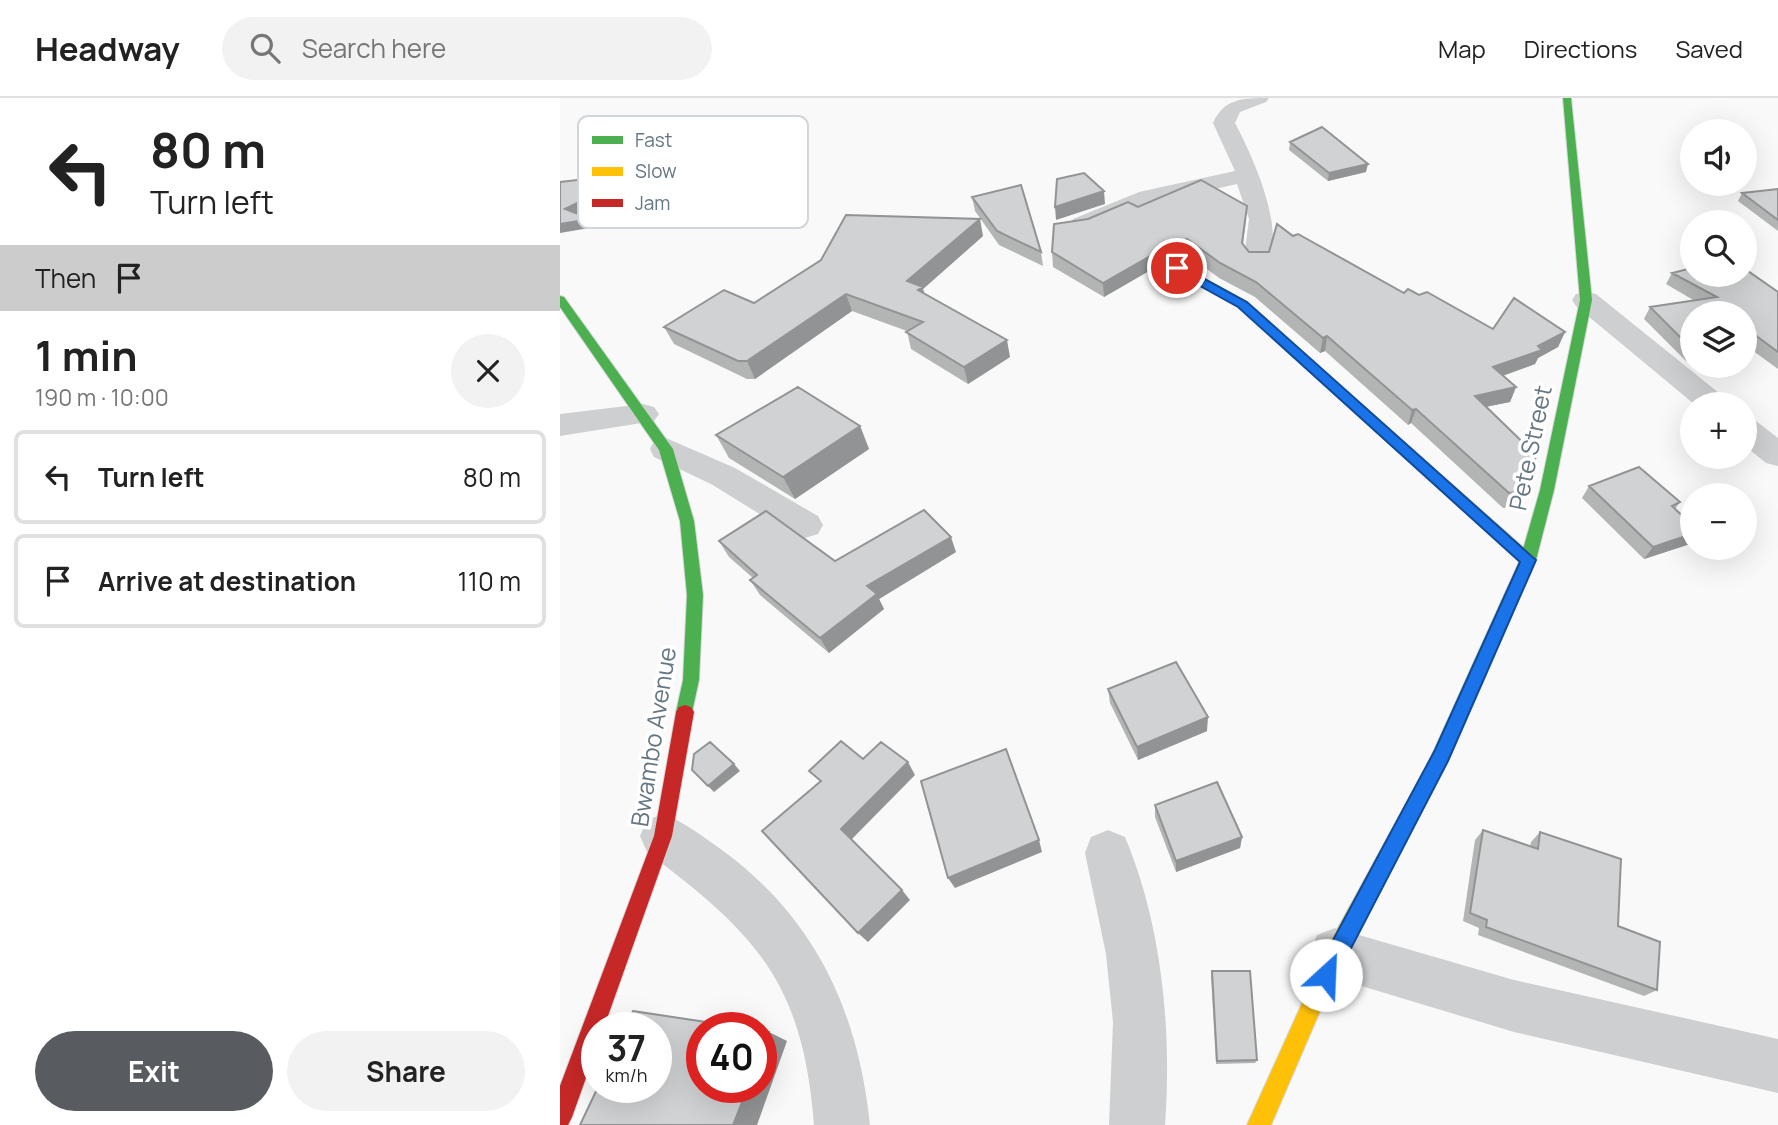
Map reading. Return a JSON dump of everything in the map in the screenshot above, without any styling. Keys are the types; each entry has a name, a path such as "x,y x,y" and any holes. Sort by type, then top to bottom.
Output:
{"street":[{"path":"1257,258 1261,219 1239,150 1224,123 1227,111 1236,104 1259,98"},
{"name":"Pete Street","path":"1259,1125 1335,953 1442,755 1528,560 1548,490 1586,300 1567,98"},
{"path":"1056,230 1096,220 1147,197 1247,175"},
{"path":"1177,268 1242,305 1528,560"},
{"name":"Bwambo Avenue","path":"560,299 666,449 687,521 695,595 691,680 663,836 560,1117"},
{"path":"1586,300 1698,392"},
{"path":"560,425 643,414"},
{"path":"1757,439 1778,456"},
{"path":"666,449 723,476 805,525"},
{"path":"663,836 746,900 775,931 816,1011 836,1075 842,1125"},
{"path":"1108,853 1129,928 1140,1029 1143,1081 1137,1125"},
{"path":"1335,953 1514,1006 1778,1066"}],"building":[{"path":"1322,127 1368,164 1329,173 1290,142"},
{"path":"1084,173 1104,191 1055,207 1057,179"},
{"path":"578,180 578,203 565,209 578,214 578,221 560,224 560,182"},
{"path":"1201,180 1247,206 1242,243 1249,252 1269,252 1277,224 1293,236 1298,234 1404,293 1408,289 1419,295 1427,292 1493,329 1514,298 1565,332 1538,346 1542,350 1493,367 1516,387 1475,396 1536,455 1528,491 1509,493 1416,409 1412,410 1327,336 1323,338 1256,282 1220,263 1187,239 1168,246 1103,283 1052,252 1054,224 1088,219 1128,202 1138,207"},
{"path":"1021,185 1041,252 997,231 972,197"},
{"path":"1778,189 1778,220 1746,196 1757,196 1757,191"},
{"path":"846,215 980,219 907,281 923,287 918,290 1007,340 964,367 906,332 923,322 846,294 747,361 738,361 664,327 724,290 754,303 821,260"},
{"path":"1757,277 1778,292 1778,352 1757,336 1757,301 1690,301 1717,297 1698,287 1757,287"},
{"path":"1680,303 1680,337 1650,307"},
{"path":"798,387 860,426 783,477 716,435"},
{"path":"1639,467 1680,502 1672,506 1680,514 1680,538 1653,547 1589,486"},
{"path":"924,510 951,537 867,586 877,594 820,638 750,580 757,575 719,541 766,511 835,561"},
{"path":"1176,662 1208,717 1137,747 1108,689"},
{"path":"841,741 863,759 881,742 908,762 841,829 902,890 858,933 762,831 821,781 809,771"},
{"path":"710,742 734,764 708,786 692,770 694,754"},
{"path":"1006,749 1039,840 948,878 921,781"},
{"path":"1217,782 1242,837 1176,861 1155,805"},
{"path":"1483,830 1538,849 1540,832 1621,859 1618,926 1660,942 1657,990 1486,927 1487,920 1470,913"},
{"path":"1212,971 1250,971 1257,1060 1217,1061"},
{"path":"672,1017 686,1019 686,1103 742,1103 733,1125 580,1125 590,1103 672,1103"}],"traffic: fast":[{"path":"1435,768 1528,560 1547,490 1586,300 1567,98"},
{"path":"560,299 666,449 687,521 695,595 691,680 685,712"}],"traffic: slow":[{"path":"1418,462 1528,560"},
{"path":"1259,1125 1335,953 1435,768"}],"traffic: jam":[{"path":"1177,269 1243,305 1418,462"},
{"path":"560,1117 663,836 685,712"}],"route":[{"path":"1177,268 1206,282 1242,305 1308,361 1528,560 1442,755 1335,953 1326,975"}]}
